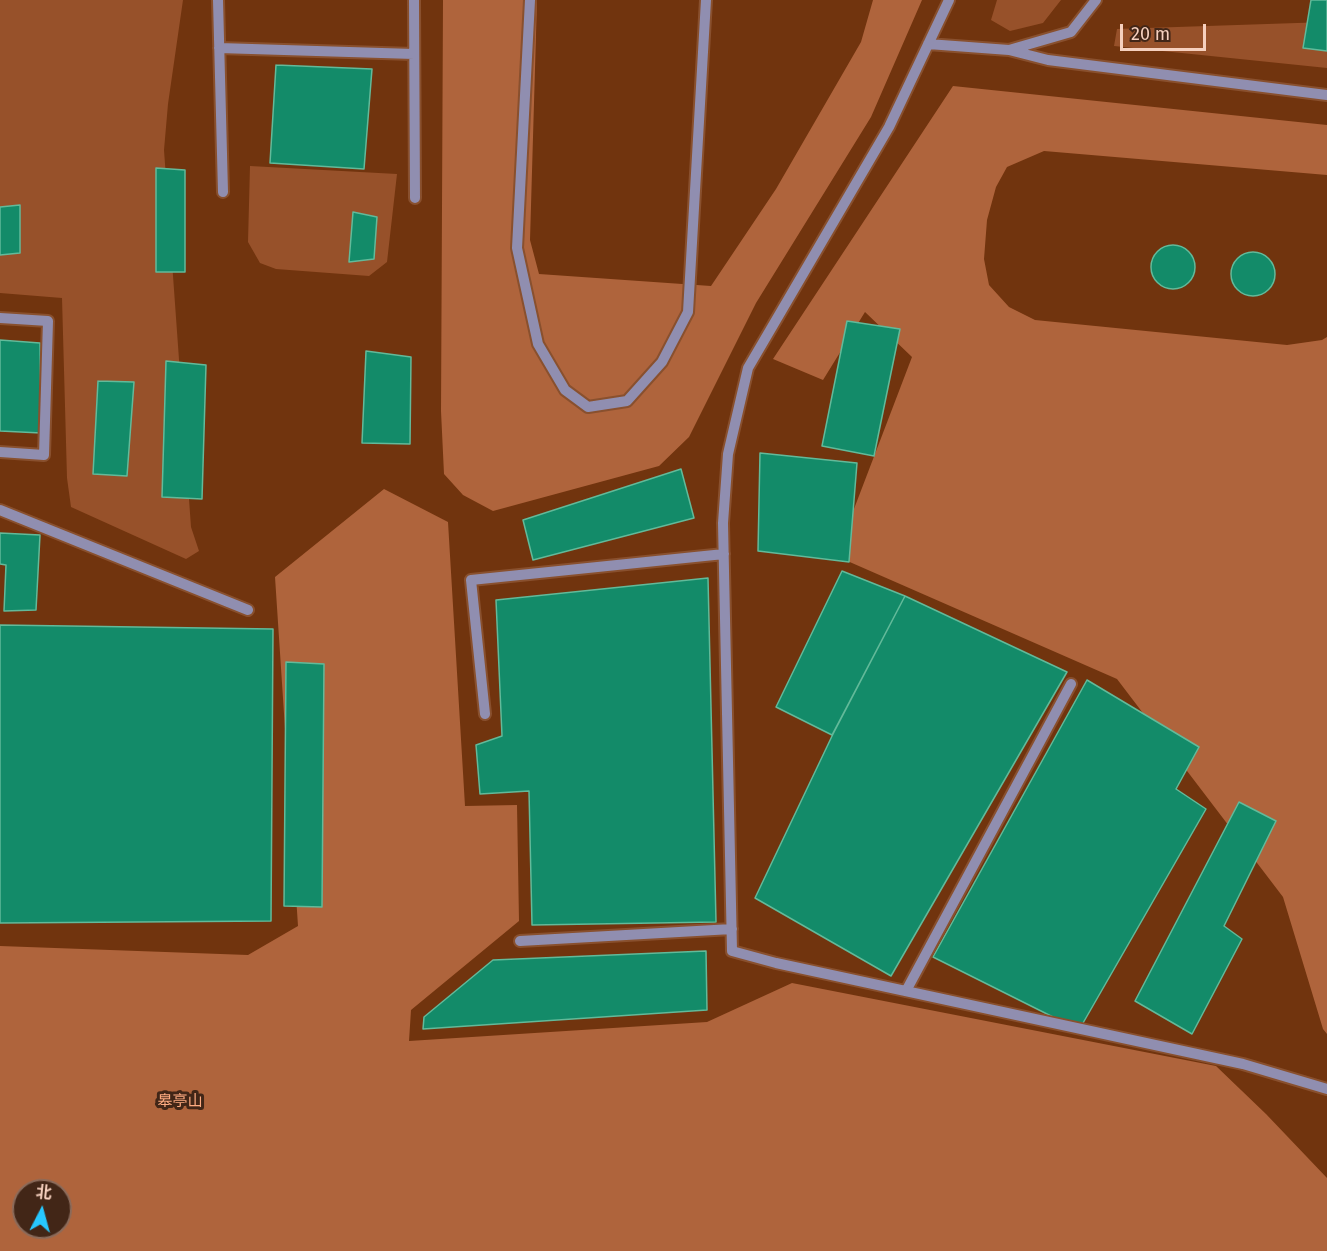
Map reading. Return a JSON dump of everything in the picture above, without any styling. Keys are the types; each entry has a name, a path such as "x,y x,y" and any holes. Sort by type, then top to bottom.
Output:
{"street":[{"path":"218,0 223,192"},
{"path":"414,0 415,198"},
{"path":"530,0 517,248 538,344 565,390 588,407 627,401 662,362 687,312 706,0"},
{"path":"949,0 889,127 748,368 728,454 723,523 732,951 776,963 1243,1064 1327,1089"},
{"path":"1009,50 1071,32 1096,0"},
{"path":"928,44 1009,50 1048,60 1327,94"},
{"path":"219,48 414,54"},
{"path":"0,318 48,321 44,455 0,452"},
{"path":"0,510 248,610"},
{"path":"485,714 471,580 724,554"},
{"path":"906,991 1071,684"},
{"path":"520,940 732,929"}],"shaded area":[{"path":"0,0 183,0 168,104 164,150 191,527 199,551 186,559 71,507 67,478 62,298 0,293"},
{"path":"997,0 1061,0 1043,23 1010,31 991,20"},
{"path":"1327,22 1327,68 1114,46 1117,29"},
{"path":"250,166 397,174 387,262 369,276 276,269 260,263 248,242"}],"green space":[{"path":"443,0 537,0 530,240 539,274 711,286 776,189 861,42 873,0 922,0 871,117 756,303 689,437 659,466 493,511 463,495 444,474 441,411"},
{"path":"953,86 1327,125 1327,175 1044,151 1007,167 996,187 987,220 984,259 989,285 1009,307 1035,320 1287,345 1322,340 1327,337 1327,1034 1323,1029 1283,897 1117,679 836,556 912,357 865,312 823,380 773,359"},
{"name":"皋亭山","path":"384,489 448,522 465,806 517,805 519,921 411,1010 409,1041 707,1022 792,983 1216,1066 1327,1178 1327,1251 0,1251 0,946 248,955 298,926 275,577"}],"building":[{"path":"1311,0 1327,0 1327,51 1303,48"},
{"path":"276,65 372,69 364,169 270,163"},
{"path":"156,168 185,170 185,272 156,272"},
{"path":"20,205 20,253 0,255 0,207"},
{"path":"353,212 377,217 374,259 349,262"},
{"path":"1173,245 1188,252 1195,267 1188,282 1173,289 1158,282 1151,267 1158,252"},
{"path":"1253,252 1268,259 1275,274 1268,289 1253,296 1238,289 1231,274 1238,259"},
{"path":"847,321 900,329 874,456 822,446"},
{"path":"0,340 40,343 41,433 0,431"},
{"path":"366,351 411,357 410,444 362,443"},
{"path":"166,361 206,365 202,499 162,497"},
{"path":"98,381 134,382 127,476 93,474"},
{"path":"760,453 857,463 849,562 758,551"},
{"path":"681,469 694,518 533,560 523,520"},
{"path":"0,533 40,535 36,610 4,611 6,565 0,564"},
{"path":"842,571 905,596 832,735 776,707"},
{"path":"708,578 716,922 532,925 529,791 480,794 476,745 502,736 496,600"},
{"path":"905,596 1067,672 891,976 755,898 833,734"},
{"path":"0,625 273,629 271,921 0,923"},
{"path":"286,662 324,664 322,907 284,906"},
{"path":"1087,680 1199,747 1176,789 1206,809 1079,1030 933,957"},
{"path":"1239,802 1276,821 1224,926 1242,939 1192,1034 1135,1001"},
{"path":"706,951 707,1010 423,1029 424,1017 493,960"}]}
